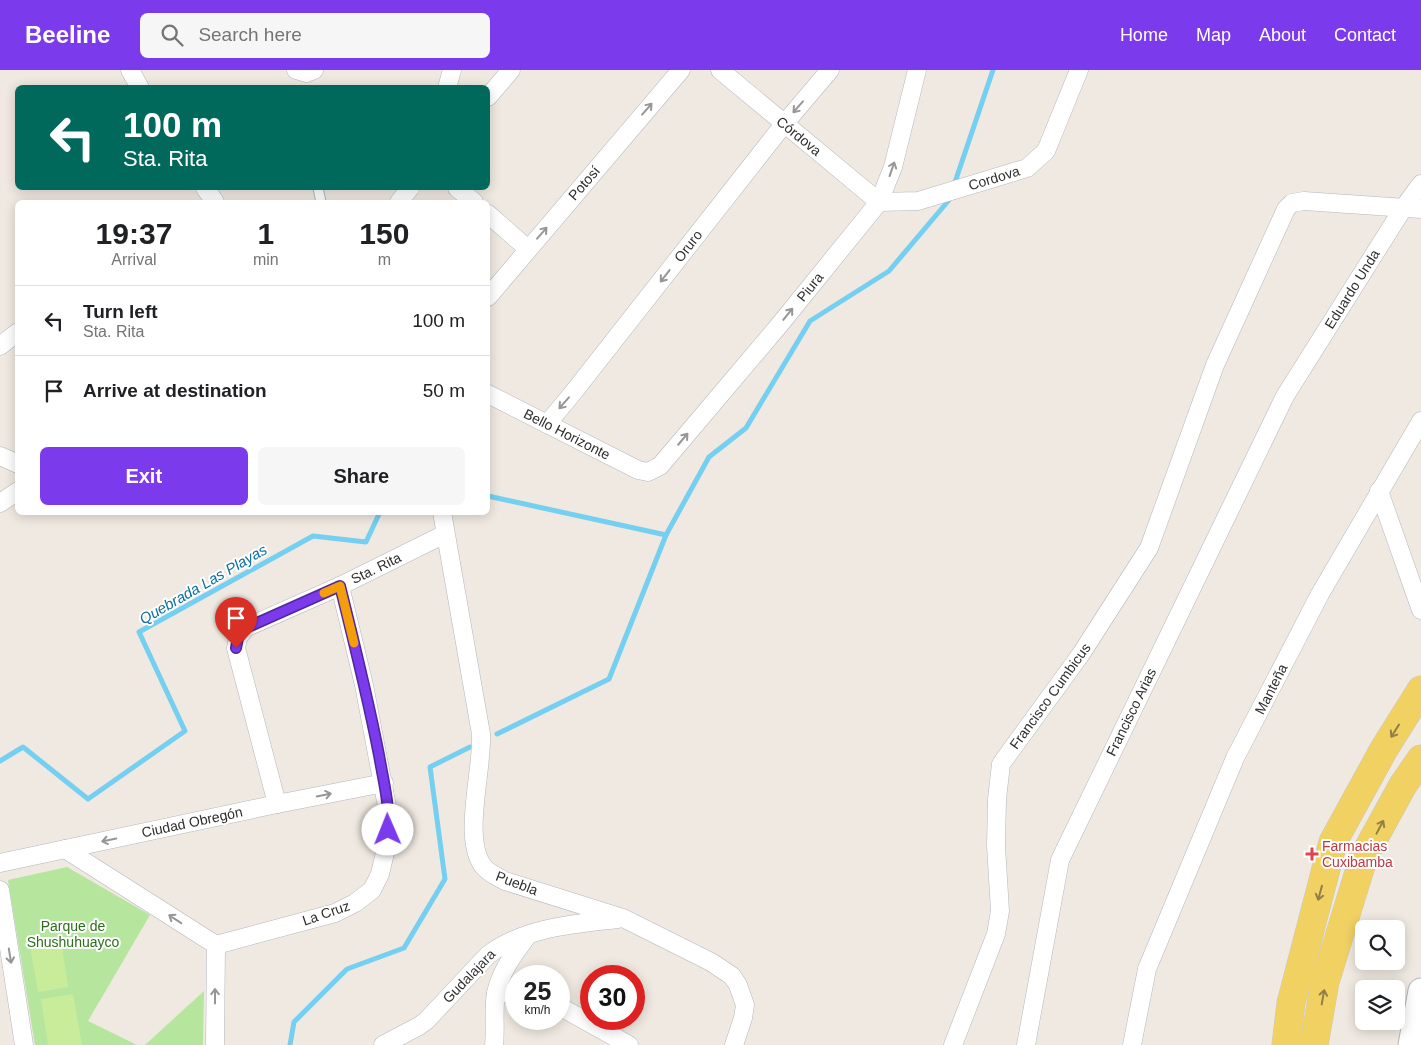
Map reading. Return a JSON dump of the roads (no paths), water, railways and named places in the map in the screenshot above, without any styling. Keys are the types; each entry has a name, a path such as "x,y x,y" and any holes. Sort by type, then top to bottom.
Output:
{"main road":[{"path":"1286,1045 1291,1003 1333,842 1384,749 1421,690"},
{"path":"1314,1045 1325,982 1364,856 1403,785 1421,759"}],"street":[{"path":"130,70 138,85"},
{"path":"449,85 452,70"},
{"path":"490,95 511,70"},
{"name":"Potosí","path":"490,295 681,70"},
{"name":"Córdova","path":"720,70 879,202"},
{"name":"Oruro","path":"547,424 784,124 830,70"},
{"name":"Piura","path":"648,472 660,466 781,323 879,202 893,167 917,70"},
{"name":"Cordova","path":"879,202 918,201 1027,168 1046,151 1079,70"},
{"name":"Eduardo Unda","path":"1285,396 1412,208 1421,184"},
{"path":"401,200 408,190"},
{"path":"459,190 472,200"},
{"name":"Francisco Cumbicus","path":"953,1045 998,926 1000,911 996,846 997,799 1001,764 1081,654 1149,548 1215,365 1286,209 1292,203 1304,201 1412,208"},
{"path":"490,216 528,249"},
{"path":"0,346 15,334"},
{"name":"Bello Horizonte","path":"490,395 638,470 648,472"},
{"name":"Francisco Arias","path":"1026,1045 1060,860 1285,396"},
{"name":"Manteña","path":"1132,1045 1146,969 1235,758 1320,594 1421,421"},
{"path":"0,456 15,463"},
{"path":"1379,491 1421,610"},
{"path":"0,503 15,493"},
{"name":"Puebla","path":"442,515 444,534 481,734 482,748 473,826 474,840 483,867 505,881 623,918 711,962 732,976 738,985 745,1004 743,1018 734,1045"},
{"name":"Sta. Rita","path":"277,804 236,648 238,638 246,628 340,586 444,534"},
{"name":"La Cruz","path":"216,945 335,913 355,903 372,890 380,874 387,844 389,817 364,685 340,586"},
{"name":"Ciudad Obregón","path":"0,864 277,804 384,783"},
{"path":"66,849 216,945 215,1045"},
{"path":"0,890 24,1045"},
{"name":"Gudalajara","path":"383,1045 426,1021 493,951 530,933 623,918"},
{"path":"494,1045 496,994 501,976 509,961 530,933"},
{"path":"1411,1045 1421,991"},
{"path":"496,994 505,993"},
{"path":"570,1012 629,1045"}],"waterway":[{"path":"954,185 993,70"},
{"path":"497,734 609,679 666,535 709,457 746,428 810,321 889,271 949,200"},
{"name":"Quebrada Las Playas","path":"490,496 666,535"},
{"name":"Quebrada Las Playas","path":"0,761 23,747 88,799 185,731 139,632 313,536 366,542 379,515"},
{"path":"290,1045 294,1022 347,969 404,948 445,879 430,767 470,747"}],"place":[{"name":"Farmacias Cuxibamba","path":"1312,854"}],"park label":[{"name":"Parque de Shushuhuayco","path":"73,934"}]}
